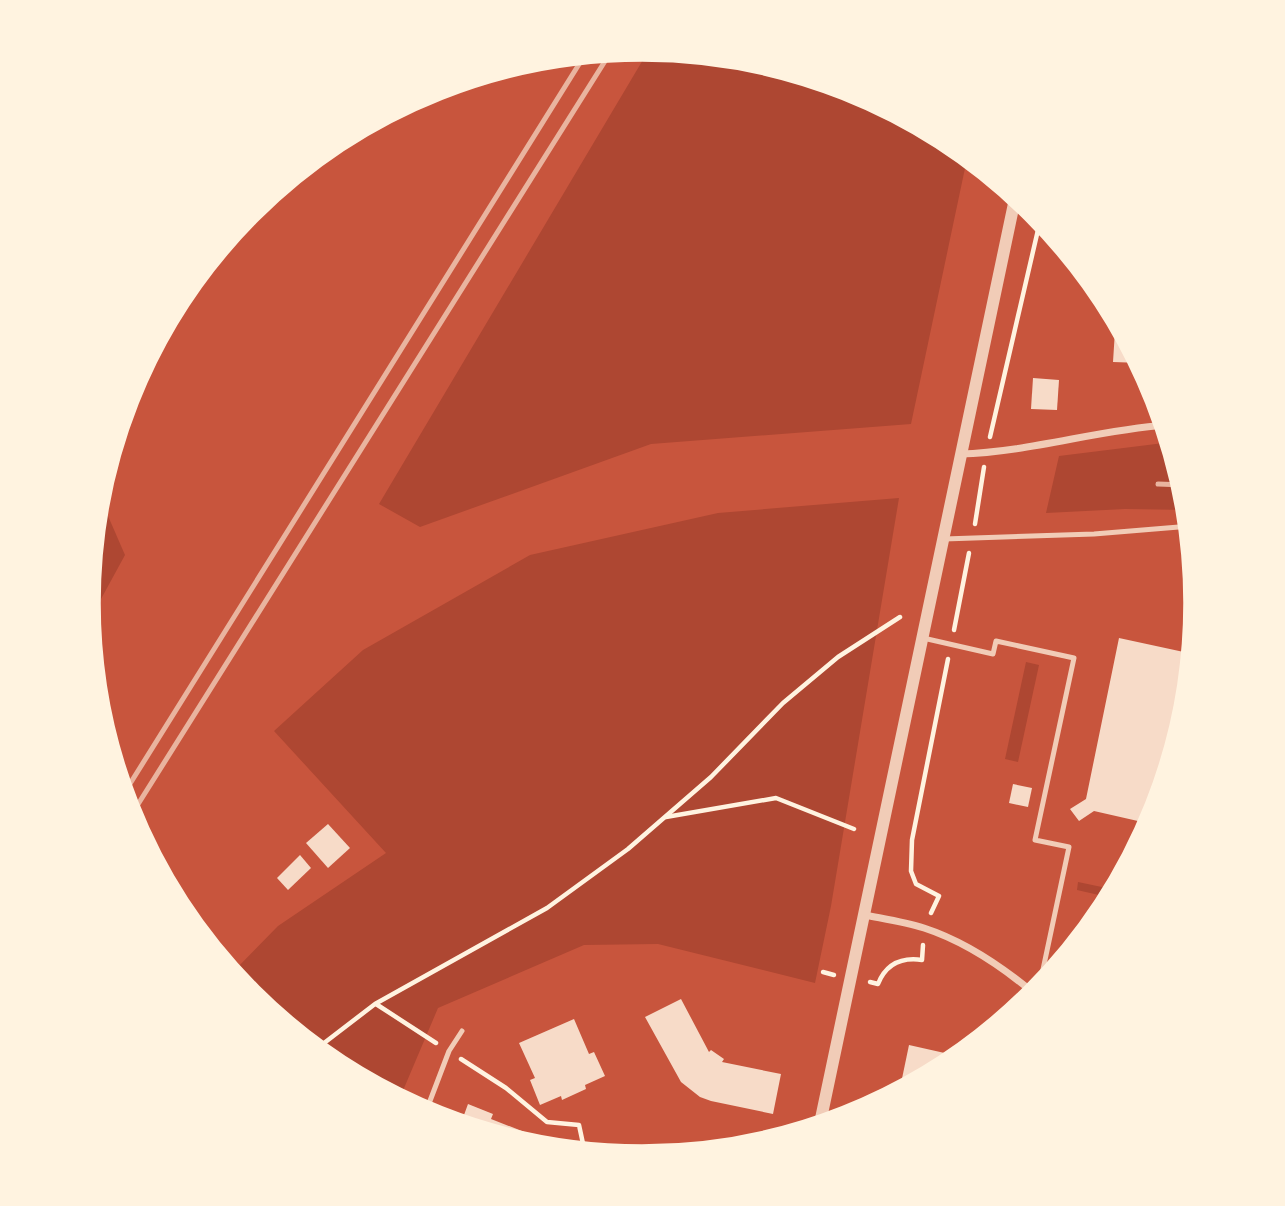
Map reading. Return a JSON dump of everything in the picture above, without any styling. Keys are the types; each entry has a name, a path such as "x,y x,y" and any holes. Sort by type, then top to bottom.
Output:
{"street":[{"path":"822,1116 1013,206"},
{"path":"961,454 986,453 1156,426"},
{"path":"865,915 925,928 972,950 1027,987"}],"lane":[{"path":"944,539 1094,534 1180,527"},
{"path":"923,638 993,653 996,641 1074,657 1035,840 1069,847 1042,971"},
{"path":"429,1102 449,1051 462,1031"}],"path":[{"path":"878,984 882,974 891,965 910,958 922,960 925,928 939,896 916,884 911,872 912,840 972,539 986,453 1038,231"},
{"path":"324,1043 375,1004 547,908 628,849 711,777 783,703 838,657 900,617"},
{"path":"664,817 776,798 854,829"},
{"path":"375,1004 438,1044"},
{"path":"449,1051 506,1088 547,1122 579,1125 583,1143"}],"shaded area":[{"path":"643,60 713,64 749,70 817,88 914,132 965,166 911,424 651,444 420,527 379,504"},
{"path":"1162,443 1178,510 1046,513 1059,456"},
{"path":"899,498 831,906 815,983 658,944 584,945 438,1008 403,1090 341,1055 284,1012 239,966 278,926 386,853 274,731 363,650 530,555 718,513"},
{"path":"106,515 125,555 99,603"},
{"path":"1026,662 1039,665 1018,762 1005,759"},
{"path":"1078,882 1105,888 1100,895 1077,890"}],"building":[{"path":"1115,334 1130,363 1113,362"},
{"path":"1033,378 1059,380 1057,410 1031,409"},
{"path":"1119,638 1184,652 1176,709 1157,778 1140,822 1094,811 1079,821 1070,809 1086,799"},
{"path":"1013,784 1032,788 1028,807 1009,803"},
{"path":"328,824 350,848 328,868 306,843"},
{"path":"300,855 311,868 288,890 277,878"},
{"path":"681,999 709,1052 711,1050 724,1059 722,1062 781,1074 773,1114 711,1101 700,1097 681,1082 645,1017"},
{"path":"574,1019 589,1054 594,1052 605,1076 562,1100 561,1096 540,1105 530,1080 535,1078 519,1043"},
{"path":"909,1045 946,1053 914,1074 902,1080"},
{"path":"468,1104 493,1114 491,1119 527,1133 502,1128 464,1116"}],"railway":[{"path":"138,805 605,61"},
{"path":"130,784 580,63"},
{"path":"1158,484 1173,485"}]}
